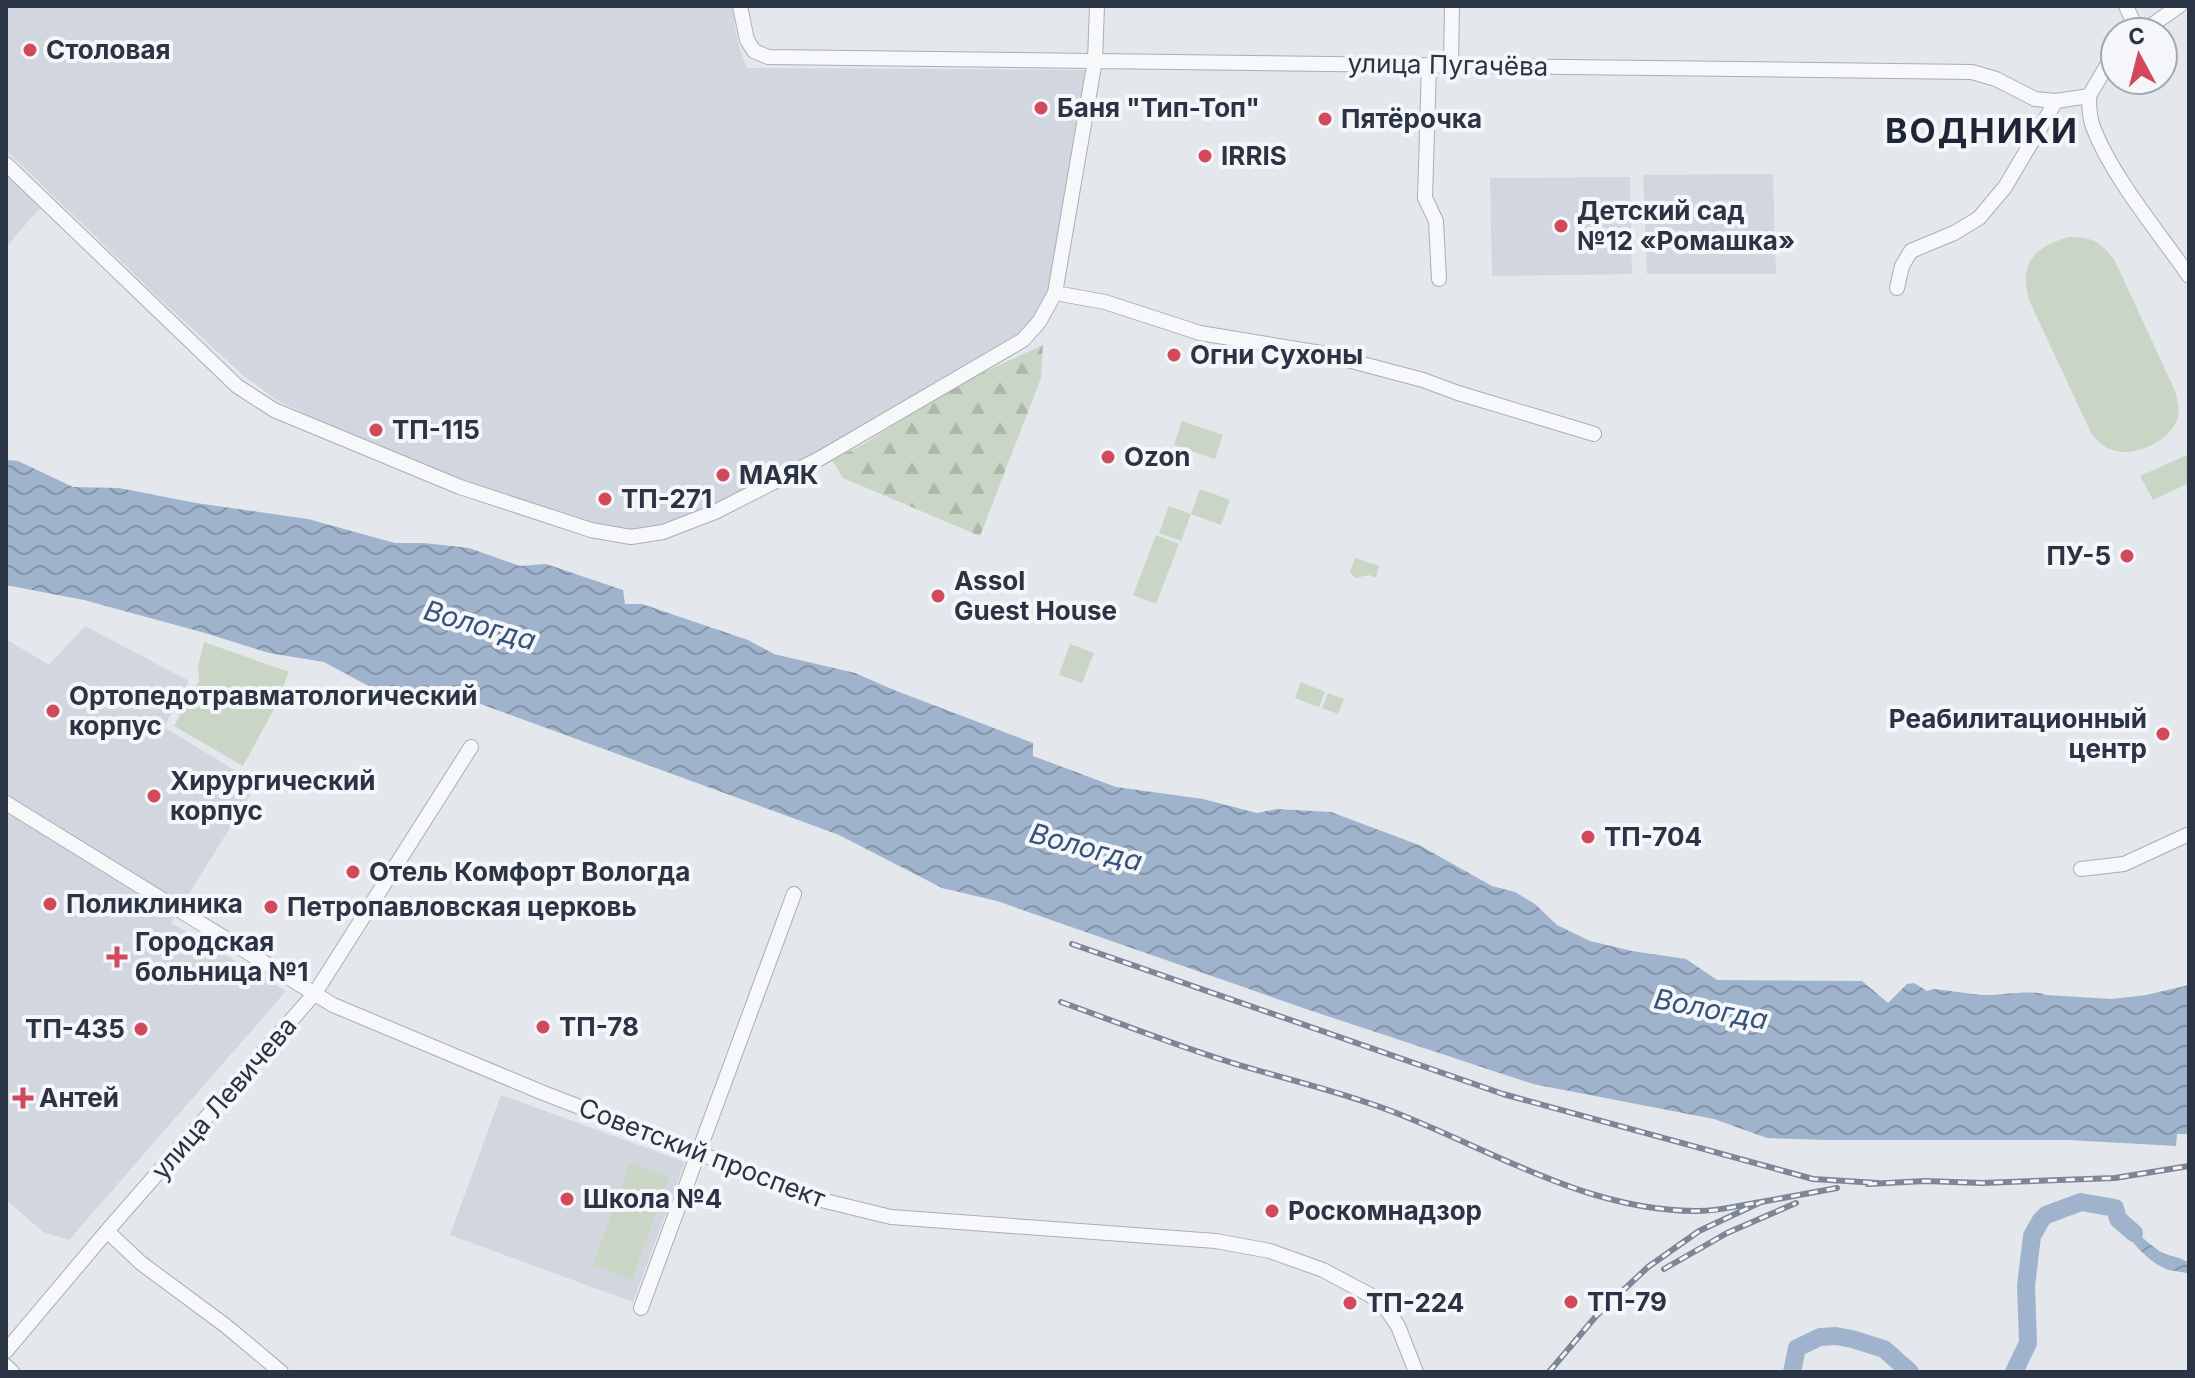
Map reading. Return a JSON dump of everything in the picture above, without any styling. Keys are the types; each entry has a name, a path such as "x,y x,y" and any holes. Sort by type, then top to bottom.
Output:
{"street":[{"name":"улица Пугачёва","path":"740,6 747,40 754,51 768,57 1972,72 1996,79 2035,99 2056,101 2089,96"},
{"path":"6,164 237,386 274,410 460,487 591,530 631,537 663,532 715,512 819,459 1023,340 1039,322 1055,293 1095,60 1097,6"},
{"path":"1451,64 1452,6"},
{"path":"1429,65 1425,198 1436,221 1439,279"},
{"path":"2099,79 2089,96 2093,127 2111,165 2189,276"},
{"path":"1897,288 1902,266 1911,251 1954,233 1979,218 2005,187 2056,101"},
{"path":"1055,293 1105,302 1200,333 1334,356 1423,380 1594,434"},
{"name":"улица Левичева","path":"6,1351 315,993 471,747"},
{"name":"Советский проспект","path":"6,803 333,1005 528,1087 817,1199 891,1217 1216,1241 1270,1251 1323,1270 1370,1295 1387,1310 1398,1326 1416,1372"},
{"path":"2081,869 2124,864 2189,834"},
{"path":"641,1308 794,894"},
{"path":"107,1231 141,1263 226,1326 281,1372"},
{"path":"6,1366 12,1372"}],"shaded area":[{"path":"6,6 732,6 738,44 747,68 1091,70 1048,293 1019,334 816,453 713,506 660,527 631,531 592,523 461,481 336,429 277,400 244,376 6,150"},
{"path":"1773,174 1776,274 1647,274 1643,175"},
{"path":"6,175 40,208 6,247"},
{"name":"Детский сад №12 «Ромашка»","path":"1630,177 1632,274 1492,276 1490,178"},
{"name":"Городская больница №1","path":"85,626 189,681 164,727 257,784 171,923 286,991 69,1240 43,1232 6,1200 6,639 49,665"},
{"name":"Школа №4","path":"501,1095 685,1162 633,1302 450,1235"}],"green space":[{"path":"2068,237 2095,242 2115,261 2176,393 2178,413 2171,431 2141,449 2124,452 2112,450 2091,433 2029,300 2026,276 2032,259 2046,246"},
{"path":"1043,345 1041,378 980,536 843,478 832,460 862,445 964,381"},
{"path":"1182,421 1223,435 1215,459 1174,445"},
{"path":"2189,454 2189,483 2153,500 2140,476"},
{"path":"1200,489 1230,500 1221,525 1191,514"},
{"path":"1169,506 1191,514 1181,541 1159,533"},
{"path":"1156,535 1179,544 1156,604 1133,595"},
{"path":"1355,558 1379,566 1376,578 1369,575 1355,578 1350,572"},
{"path":"204,642 289,672 273,711 243,766 174,726 199,681 198,666"},
{"path":"1070,644 1094,653 1082,683 1059,675"},
{"path":"1301,682 1325,692 1319,707 1295,698"},
{"path":"1328,693 1344,699 1338,714 1322,708"},
{"path":"630,1163 669,1177 632,1279 593,1265"}],"water":[{"name":"Вологда","path":"6,460 18,461 73,487 119,488 308,519 395,543 469,548 520,566 546,564 623,590 625,604 642,604 748,640 774,654 855,673 1033,743 1033,756 1116,787 1203,799 1257,813 1277,809 1331,812 1419,845 1492,886 1515,892 1535,904 1557,925 1590,941 1686,959 1717,980 1862,981 1888,1003 1907,984 1914,983 1927,991 1934,989 1981,995 2032,993 2112,999 2189,985 2189,1134 2177,1134 2176,1146 2069,1140 1767,1138 1714,1119 1533,1084 997,901 942,888 839,835 470,700 376,690 324,662 269,653 84,600 6,585"},
{"path":"2118,1219 2160,1251 2189,1263 2189,1274 2161,1267 2146,1256"}],"waterway":[{"path":"2014,1372 2028,1343 2026,1286 2032,1236 2041,1220 2046,1215 2081,1202 2115,1208 2118,1219 2134,1233"},
{"path":"1792,1372 1797,1348 1820,1337 1836,1336 1884,1349 1910,1372"}],"railway":[{"path":"1072,944 1503,1094 1813,1179 1878,1183"},
{"path":"1061,1002 1217,1058 1372,1104 1576,1189 1654,1208 1695,1211 1761,1202"},
{"path":"1868,1184 2115,1178 2189,1166"},
{"path":"1549,1372 1597,1315 1648,1267 1699,1231 1761,1202 1837,1188"},
{"path":"1664,1269 1727,1233 1796,1203"}],"place":[{"name":"Столовая","path":"30,50"},
{"name":"Баня \"Тип-Топ\"","path":"1041,108"},
{"name":"Пятёрочка","path":"1325,119"},
{"name":"IRRIS","path":"1205,156"},
{"name":"Детский сад №12 «Ромашка»","path":"1561,226"},
{"name":"Огни Сухоны","path":"1174,355"},
{"name":"ТП-115","path":"376,430"},
{"name":"Ozon","path":"1108,457"},
{"name":"МАЯК","path":"723,475"},
{"name":"ТП-271","path":"605,499"},
{"name":"ПУ-5","path":"2127,556"},
{"name":"Assol Guest House","path":"938,596"},
{"name":"Ортопедотравматологический корпус","path":"53,711"},
{"name":"Реабилитационный центр","path":"2163,734"},
{"name":"Хирургический корпус","path":"154,796"},
{"name":"ТП-704","path":"1588,837"},
{"name":"Отель Комфорт Вологда","path":"353,872"},
{"name":"Поликлиника","path":"50,904"},
{"name":"Петропавловская церковь","path":"271,907"},
{"name":"Городская больница №1","path":"117,957"},
{"name":"ТП-78","path":"543,1027"},
{"name":"ТП-435","path":"141,1029"},
{"name":"Антей","path":"23,1098"},
{"name":"Школа №4","path":"567,1199"},
{"name":"Роскомнадзор","path":"1272,1211"},
{"name":"ТП-79","path":"1571,1302"},
{"name":"ТП-224","path":"1350,1303"}],"district":[{"name":"ВОДНИКИ","path":"1982,131"}]}
